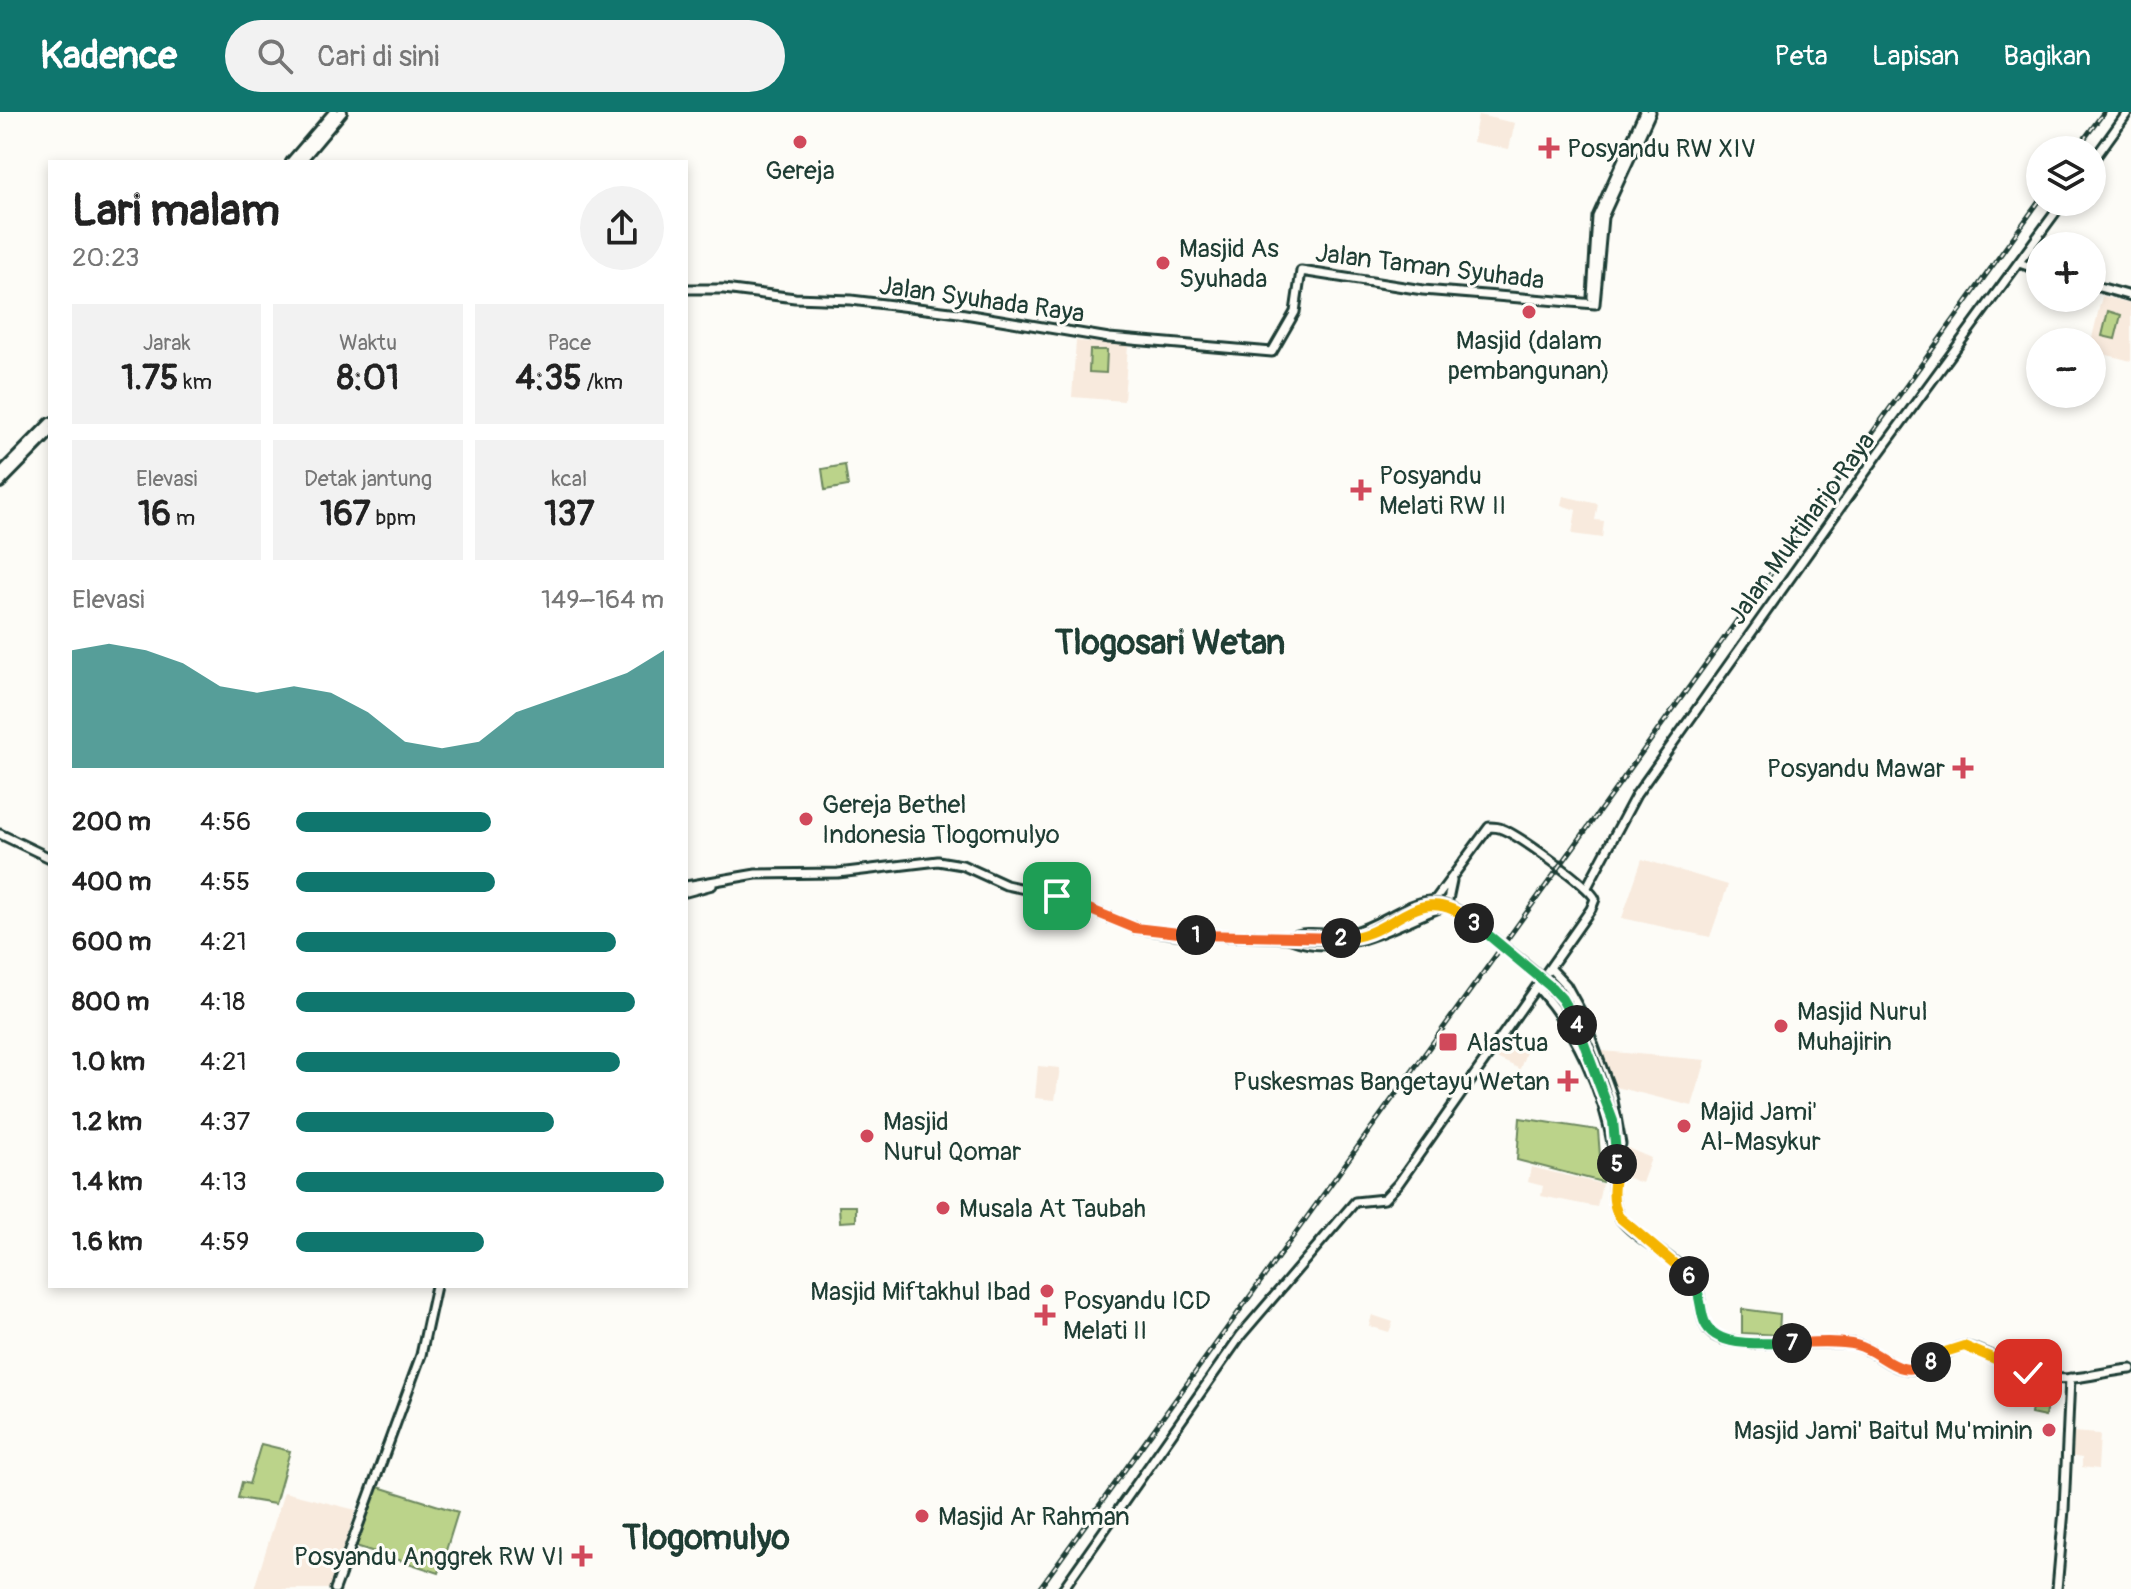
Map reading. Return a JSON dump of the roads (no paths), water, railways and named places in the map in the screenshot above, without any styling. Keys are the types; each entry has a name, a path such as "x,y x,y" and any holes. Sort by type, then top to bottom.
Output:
{"main road":[{"path":"301,160 334,112"},
{"path":"293,160 342,112"},
{"path":"0,474 48,425"},
{"path":"0,483 48,434"}],"street":[{"path":"1596,262 1597,217 1644,112"},
{"path":"1596,262 1603,217 1651,112"},
{"path":"2106,143 2128,112"},
{"name":"Jalan Muktiharjo Raya","path":"1587,887 1636,795 1879,453 2053,216"},
{"name":"Jalan Taman Syuhada","path":"1272,352 1295,312 1301,271 1423,290 1594,304 1596,262"},
{"path":"2019,263 2026,265"},
{"name":"Jalan Syuhada Raya","path":"688,289 724,289 795,298 851,300 1130,340 1272,352"},
{"path":"2106,289 2131,296"},
{"path":"1063,1589 1241,1335 1349,1208 1360,1200 1378,1200 1390,1195 1551,969 1594,905 1594,895 1514,836 1494,827 1486,828 1435,900"},
{"path":"0,832 48,854"},
{"path":"688,889 722,881 856,876 937,865 961,869 1004,890 1063,900 1135,928 1159,932 1291,938 1355,938 1422,906 1440,904 1463,914 1495,940 1551,987 1570,1011 1604,1093 1616,1137 1613,1199 1619,1217 1691,1278 1699,1292 1703,1320 1719,1338 1853,1344 1897,1367 1909,1369 1923,1366 1945,1352 1964,1346 2028,1373 2049,1378 2131,1369"},
{"path":"1291,938 1305,943 1350,944 1441,908 1448,900 1453,877"},
{"path":"1291,938 1302,933 1351,933 1418,902 1448,900"},
{"path":"1551,969 1575,999 1612,1095 1621,1142 1616,1170"},
{"path":"1538,988 1567,1024 1592,1077 1609,1124 1616,1170"},
{"path":"335,1589 421,1355 436,1288"},
{"path":"2057,1589 2070,1378"}],"railway":[{"path":"2086,136 2104,112"},
{"path":"1039,1589 2028,216"}],"place":[{"name":"Gereja","path":"800,142"},
{"name":"Posyandu RW XIV","path":"1549,148"},
{"name":"Masjid As Syuhada","path":"1163,263"},
{"name":"Masjid (dalam pembangunan)","path":"1529,312"},
{"name":"Posyandu Melati RW II","path":"1361,490"},
{"name":"Posyandu Mawar","path":"1963,768"},
{"name":"Gereja Bethel Indonesia Tlogomulyo","path":"806,819"},
{"name":"Masjid Nurul Muhajirin","path":"1781,1026"},
{"name":"Alastua","path":"1448,1042"},
{"name":"Puskesmas Bangetayu Wetan","path":"1568,1081"},
{"name":"Majid Jami' Al-Masykur","path":"1684,1126"},
{"name":"Masjid Nurul Qomar","path":"867,1136"},
{"name":"Musala At Taubah","path":"943,1208"},
{"name":"Masjid Miftakhul Ibad","path":"1047,1291"},
{"name":"Posyandu ICD Melati II","path":"1045,1315"},
{"name":"Masjid Jami' Baitul Mu'minin","path":"2049,1430"},
{"name":"Masjid Ar Rahman","path":"922,1516"},
{"name":"Posyandu Anggrek RW VI","path":"582,1556"}],"district":[{"name":"Tlogosari Wetan","path":"1170,642"},
{"name":"Tlogomulyo","path":"706,1537"}]}
